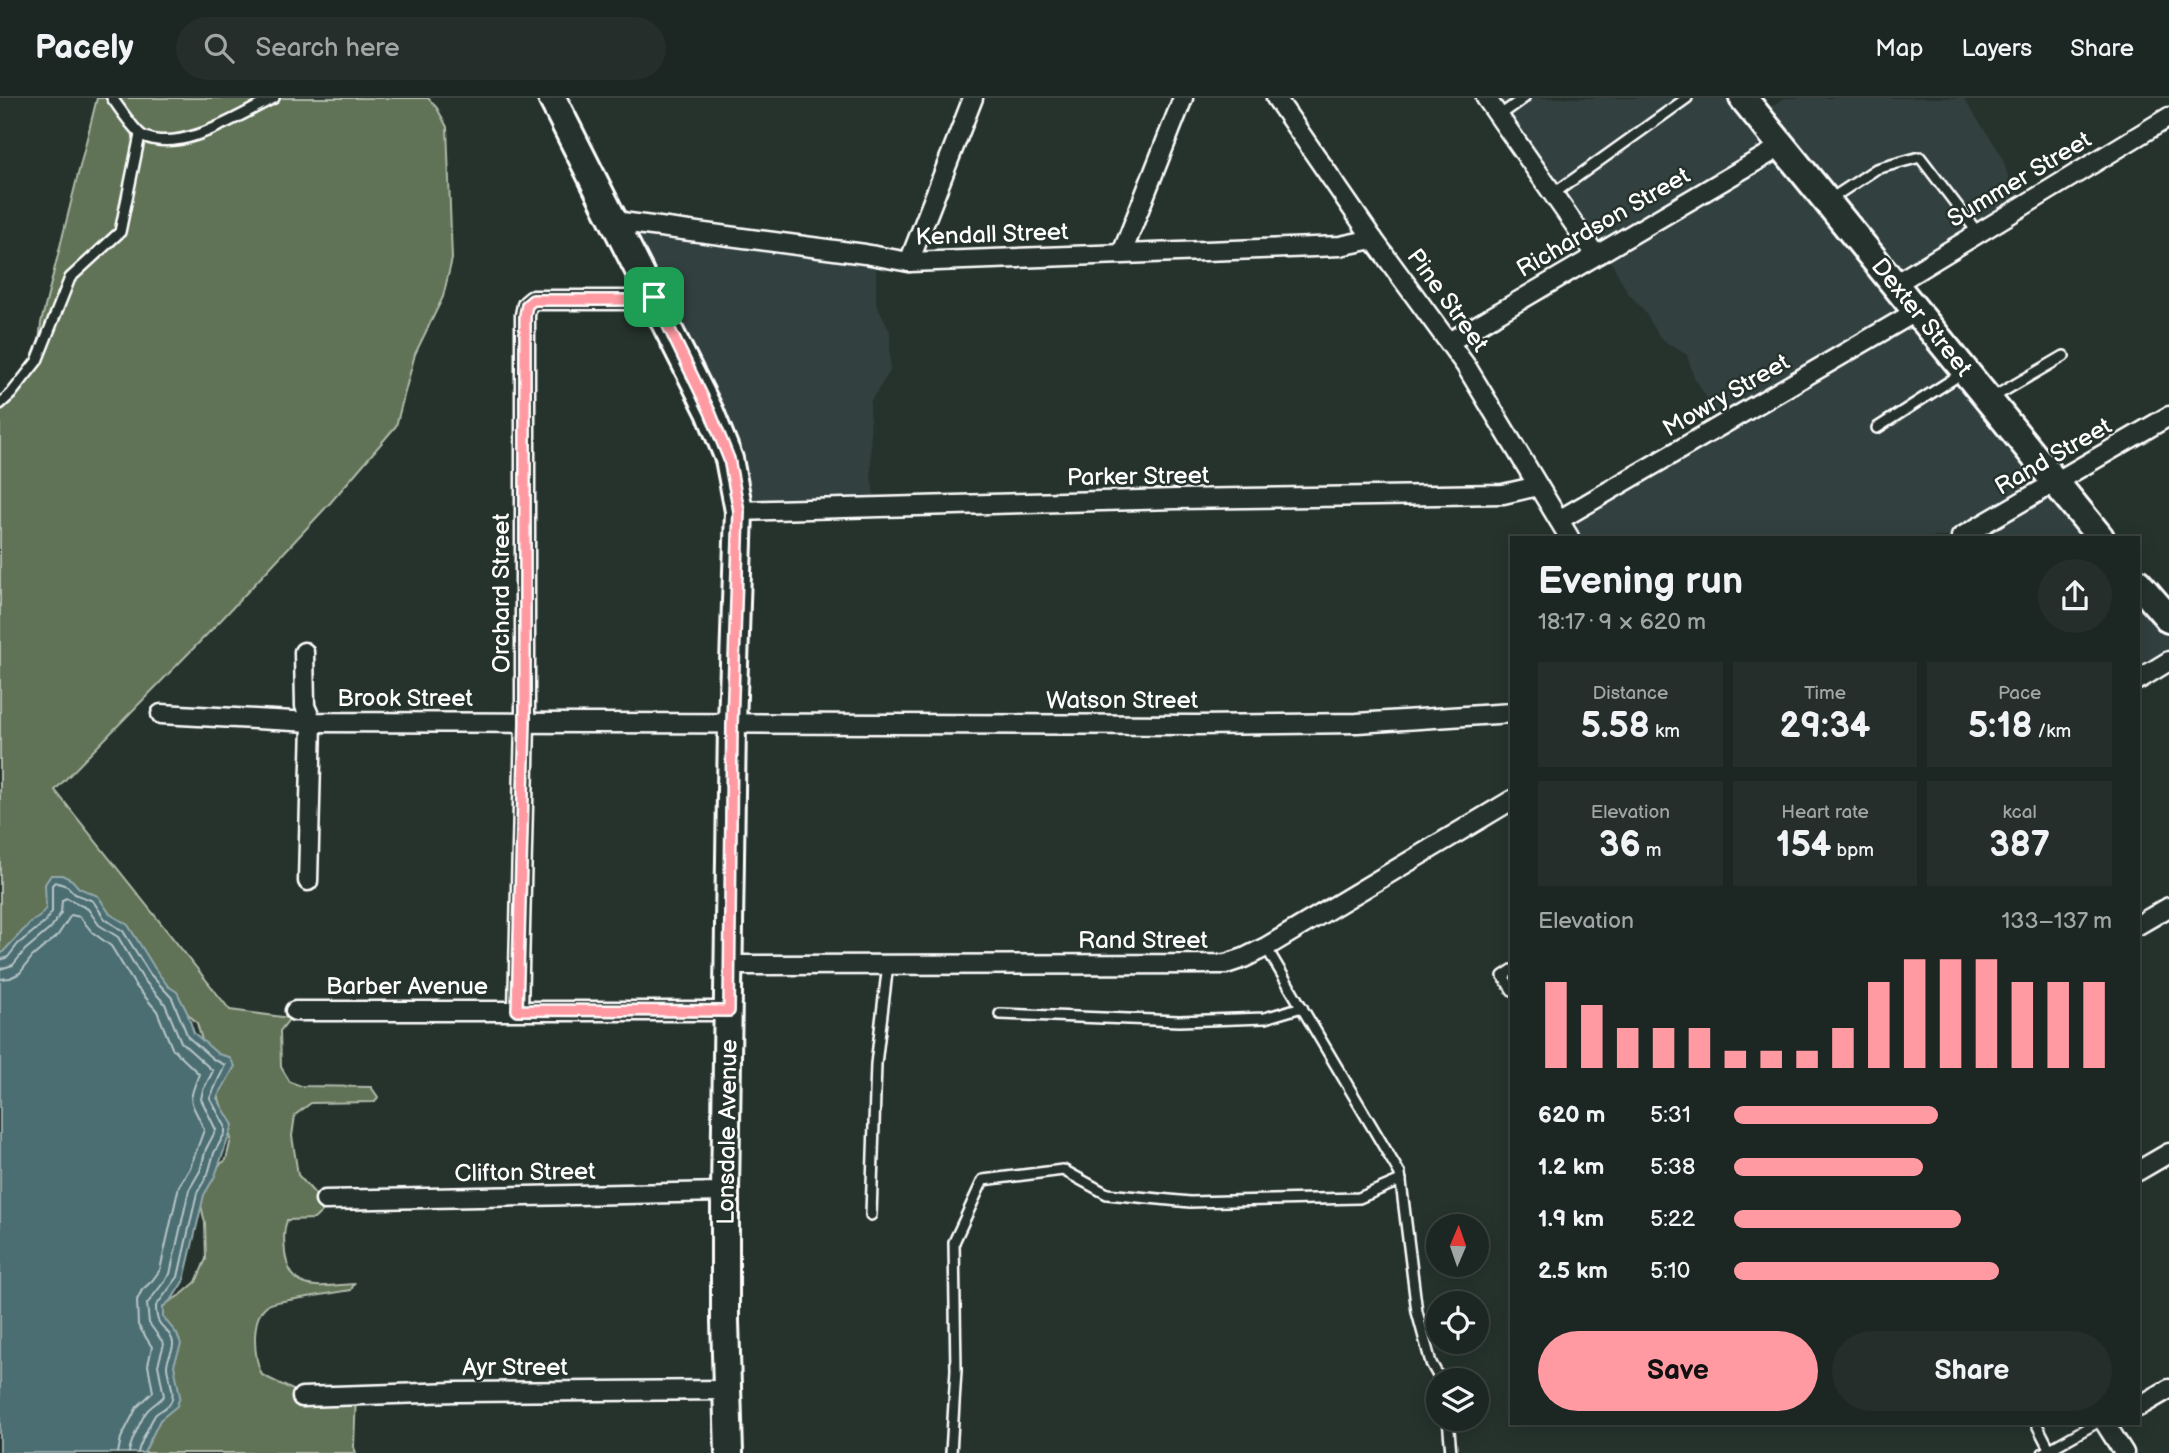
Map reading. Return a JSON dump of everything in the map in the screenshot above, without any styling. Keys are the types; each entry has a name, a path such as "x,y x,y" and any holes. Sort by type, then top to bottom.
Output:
{"main road":[{"name":"Lonsdale Avenue","path":"552,98 710,412 729,459 739,511 732,725 726,1192 729,1453"},
{"name":"Dexter Street","path":"1754,101 1782,146 1838,194 1895,284 2099,536"},
{"path":"2140,588 2169,619"}],"street":[{"path":"909,262 973,98"},
{"path":"1122,253 1182,98"},
{"name":"Pine Street","path":"1276,98 1373,239 1449,342 1568,536"},
{"path":"1486,98 1595,254"},
{"name":"Summer Street","path":"1895,284 2169,117"},
{"name":"Richardson Street","path":"1449,342 1782,146"},
{"name":"Kendall Street","path":"614,221 909,262 1340,247 1373,239"},
{"name":"Orchard Street","path":"517,1010 525,723 525,315 527,305 533,300 632,300 654,297"},
{"name":"Mowry Street","path":"1559,520 1917,311"},
{"name":"Rand Street","path":"1963,536 2169,416"},
{"name":"Parker Street","path":"739,511 1176,499 1503,494 1538,486"},
{"path":"304,652 305,706 312,722 308,881"},
{"path":"2140,679 2169,661"},
{"name":"Watson Street","path":"732,725 1357,723 1510,713"},
{"name":"Brook Street","path":"161,714 312,722 732,725"},
{"name":"Rand Street","path":"730,965 1226,964 1266,947 1510,801"},
{"path":"2140,924 2169,907"},
{"name":"Barber Avenue","path":"295,1011 729,1011"},
{"path":"2140,1170 2169,1153"},
{"name":"Clifton Street","path":"324,1200 726,1192"},
{"path":"2140,1406 2169,1388"},
{"name":"Ayr Street","path":"302,1397 456,1392 728,1390"},
{"path":"2106,1425 2124,1453"}],"lane":[{"path":"112,98 141,135 160,140 190,138 274,98"},
{"path":"1499,116 1524,98"},
{"path":"1553,194 1687,98"},
{"path":"0,404 37,361 70,278 120,232 141,135"},
{"path":"1838,194 1876,169 1920,157 1978,233"},
{"path":"1989,400 2064,356"},
{"path":"1877,428 1965,371"},
{"path":"1266,947 1400,1174 1417,1312 1434,1368"},
{"path":"870,1215 876,1064 888,964"},
{"path":"1510,971 1503,976 1510,987"},
{"path":"1000,1014 1179,1021 1265,1018 1302,1007"},
{"path":"951,1453 956,1370 954,1242 984,1180 1063,1170 1107,1194 1190,1202 1359,1198 1401,1180"},
{"path":"2037,1425 2048,1452 2103,1425"},
{"path":"1449,1431 1451,1453"}],"shaded area":[{"path":"1485,98 1739,98 1759,114 1785,98 1963,98 2001,154 2008,176 2027,208 1897,289 2088,536 1562,536 1561,530 1724,426 1694,377 1687,355 1661,339 1643,309 1628,293 1607,254"},
{"path":"617,222 694,231 876,265 876,304 890,332 890,371 870,402 871,478 877,510 750,516"},
{"path":"2140,596 2169,630 2169,665 2140,682"}],"green space":[{"path":"97,98 428,98 447,127 452,259 443,297 415,354 396,426 331,502 222,619 55,790 230,1010 290,1018 280,1031 281,1067 290,1082 301,1086 371,1087 378,1097 375,1102 311,1103 295,1115 292,1136 298,1175 327,1207 314,1219 287,1220 284,1240 288,1266 294,1276 309,1285 354,1284 351,1290 266,1306 258,1320 255,1339 262,1375 303,1395 356,1395 356,1453 110,1453 159,1308 196,1282 206,1259 205,1223 199,1196 211,1171 226,1160 231,1139 197,1023 185,1011 0,981 0,402 37,361 41,323"}],"water":[{"path":"51,875 62,875 72,880 79,888 98,896 110,914 128,925 156,970 168,986 177,992 194,1033 218,1054 229,1057 235,1066 217,1098 233,1125 215,1176 204,1195 184,1280 172,1299 163,1307 163,1317 177,1334 181,1344 174,1365 180,1396 177,1406 160,1420 144,1453 0,1453 0,955 46,908 45,884"}],"route":[{"path":"654,297 710,412 729,459 739,511 732,725 729,1011 517,1010 525,723 525,315 527,305 533,300 632,300 654,297"}]}
